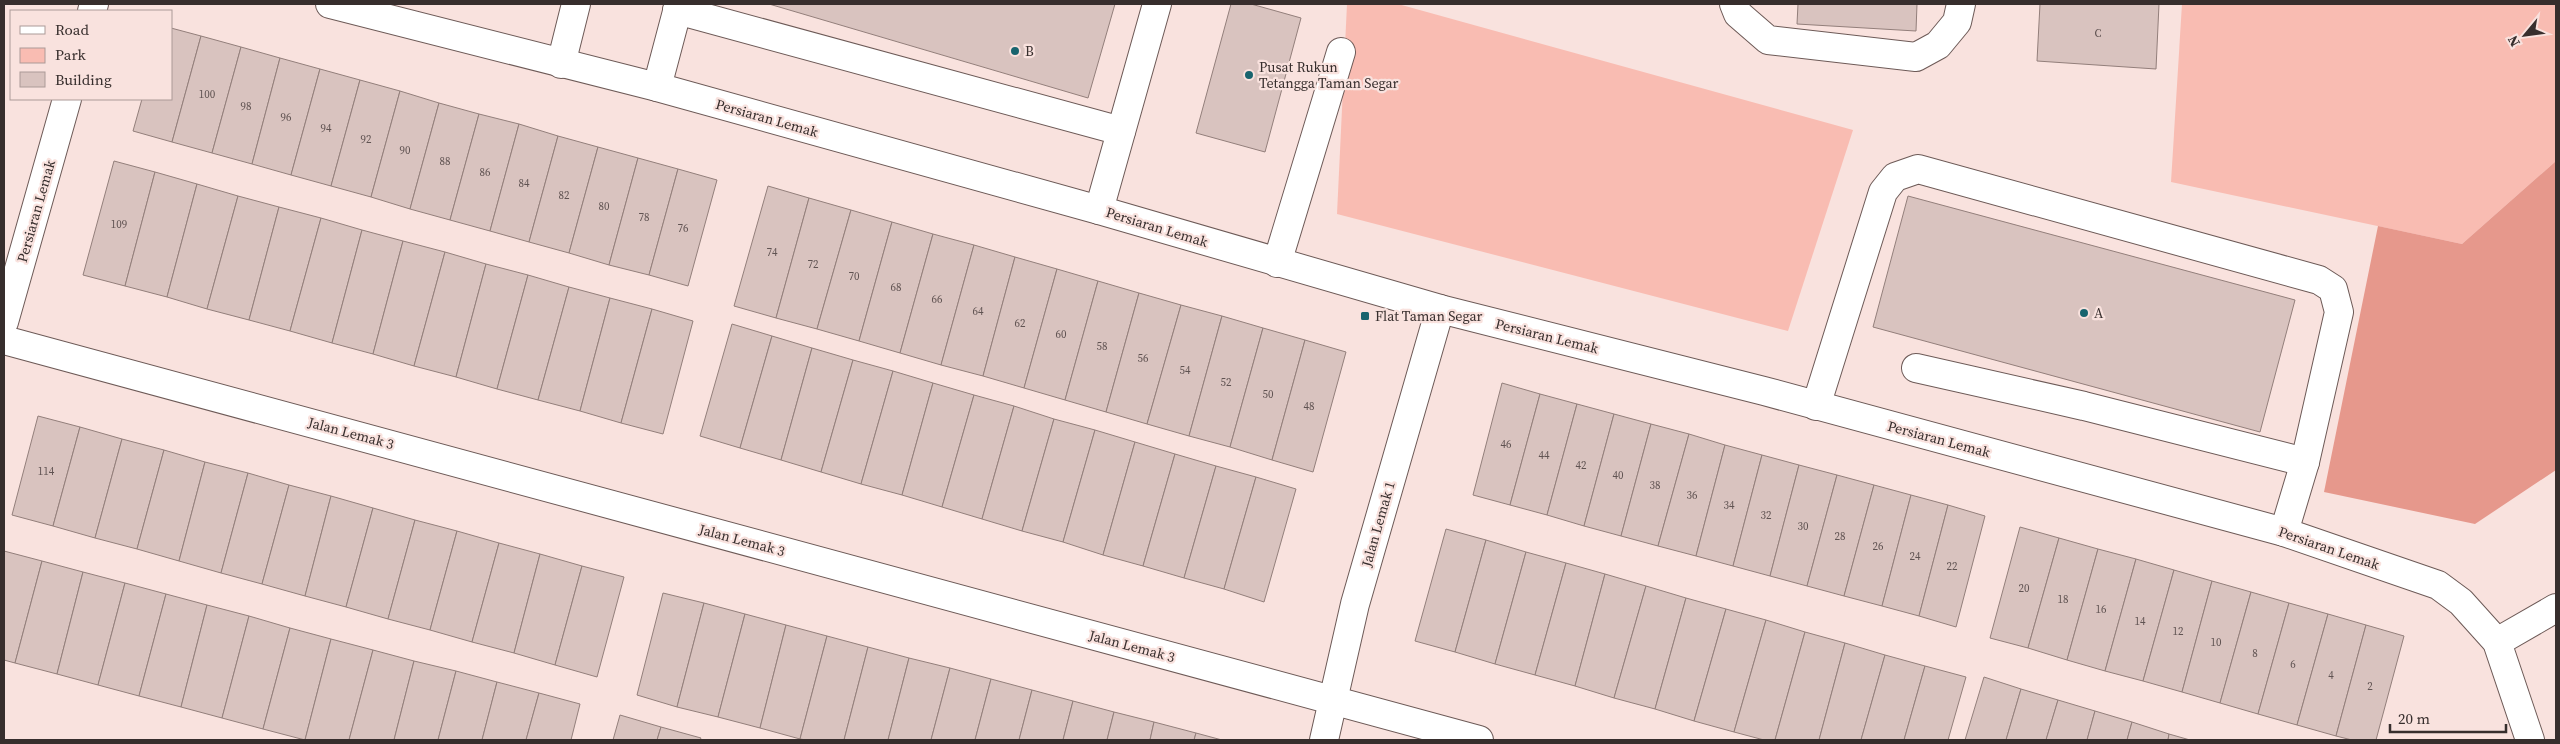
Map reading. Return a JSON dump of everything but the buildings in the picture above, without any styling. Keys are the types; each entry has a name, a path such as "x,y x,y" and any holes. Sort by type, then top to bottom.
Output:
{"street":[{"name":"Persiaran Lemak","path":"330,4 657,87 1099,210 1440,309 1816,406 2284,532 2438,585 2461,602 2497,642 2530,740"},
{"path":"561,64 576,4"},
{"path":"1099,210 1157,4"},
{"path":"1734,4 1738,14 1768,40 1916,57 1938,45 1957,22 1961,4"},
{"path":"657,87 678,7 1121,131"},
{"path":"1277,263 1341,52"},
{"name":"Persiaran Lemak","path":"4,322 67,100"},
{"path":"1816,406 1883,192 1896,177 1918,169 2319,280 2333,289 2339,312 2306,462 2284,532"},
{"name":"Jalan Lemak 1","path":"1324,740 1355,604 1440,309"},
{"name":"Jalan Lemak 3","path":"4,340 1479,740"},
{"path":"1916,368 2084,406 2306,462"},
{"path":"2497,642 2556,608"}],"green space":[{"path":"1347,4 1398,4 1853,130 1788,331 1337,214"},
{"path":"2182,4 2556,4 2556,161 2462,244 2171,182"}],"shaded area":[{"path":"2556,161 2556,470 2475,524 2324,492 2378,226 2462,244"}],"place":[{"name":"B","path":"1015,51"},
{"name":"Pusat Rukun Tetangga Taman Segar","path":"1249,75"},
{"name":"A","path":"2084,313"},
{"name":"Flat Taman Segar","path":"1365,316"}]}
